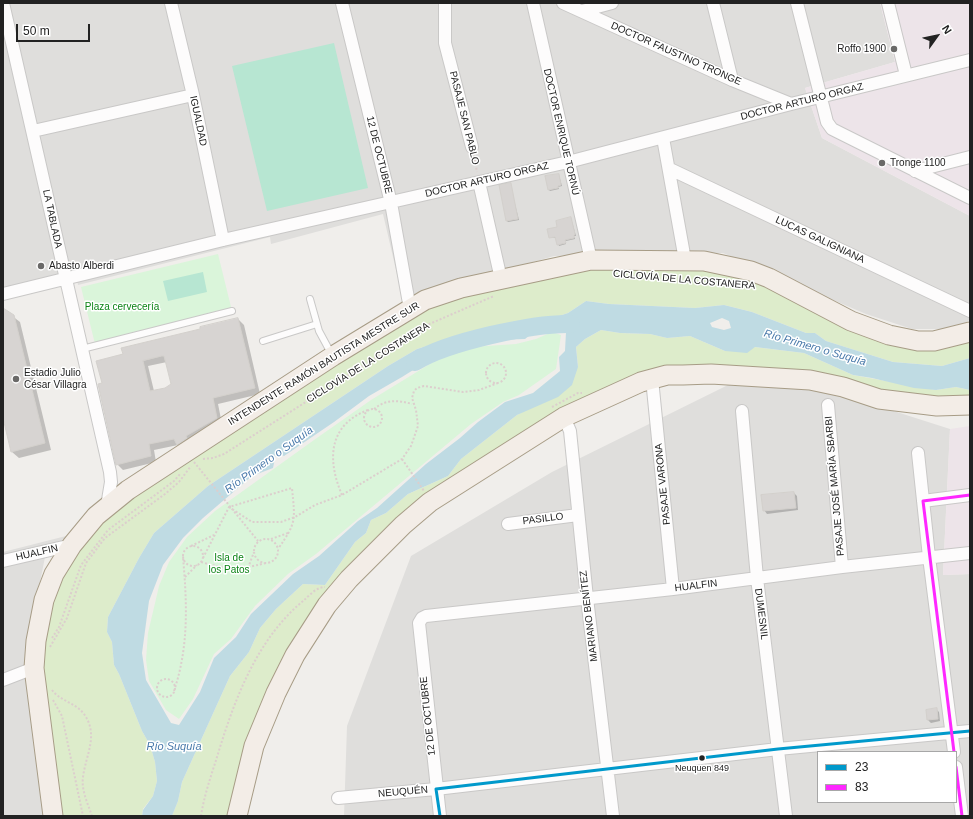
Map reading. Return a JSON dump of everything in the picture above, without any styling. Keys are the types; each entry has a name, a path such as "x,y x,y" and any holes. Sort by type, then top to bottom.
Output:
{"main road":[{"name":"INTENDENTE RAMÓN BAUTISTA MESTRE SUR","path":"53,816 34,668 36,641 44,600 54,574 72,545 107,506 134,486 333,356 410,309 442,293 498,288 591,260 685,260 704,261 751,271 783,285 851,321 889,335 918,341 934,341 970,332"},
{"path":"237,816 254,746 276,693 295,655 327,605 392,536 430,502 556,414 641,382 667,375 711,374 810,380 830,384 884,400 937,406 970,405"}],"street":[{"name":"LA TABLADA","path":"3,3 8,51 33,131 65,279 110,472 111,482 107,506"},
{"name":"IGUALDAD","path":"171,3 193,95 223,240"},
{"name":"12 DE OCTUBRE","path":"342,3 391,203 410,309"},
{"name":"PASAJE SAN PABLO","path":"445,3 445,43 472,147"},
{"name":"DOCTOR ENRIQUE TORNÚ","path":"533,3 591,260"},
{"name":"DOCTOR FAUSTINO TRONGE","path":"563,3 732,80 791,104"},
{"path":"582,11 612,3"},
{"path":"713,3 732,80"},
{"path":"797,3 827,122 832,129 970,198"},
{"path":"888,3 906,75"},
{"name":"DOCTOR ARTURO ORGAZ","path":"3,294 223,240 568,162 820,96 970,60"},
{"path":"33,131 193,95"},
{"path":"663,138 670,169 685,260"},
{"path":"915,171 970,156"},
{"name":"LUCAS GALIGNIANA","path":"670,169 970,311"},
{"path":"479,182 498,288"},
{"name":"PASAJE VARONA","path":"652,379 673,589"},
{"name":"PASAJE JOSÉ MARÍA SBARBI","path":"828,405 842,567"},
{"name":"DUMESNIL","path":"742,411 757,578 786,816"},
{"name":"MARIANO BENÍTEZ","path":"556,414 570,431 587,598 613,816"},
{"path":"918,453 929,557 954,751"},
{"path":"923,501 970,495"},
{"name":"PASILLO","path":"508,524 578,515"},
{"name":"HUALFIN","path":"3,562 72,545"},
{"name":"HUALFIN","path":"422,618 426,616 673,589 842,567 970,553"},
{"name":"12 DE OCTUBRE","path":"422,618 419,623 440,816"},
{"path":"3,680 34,668"},
{"name":"NEUQUÉN","path":"338,798 436,789 778,749 970,731"},
{"path":"957,775 962,816"}],"lane":[{"path":"310,299 317,324 333,356"},
{"path":"82,349 232,311"},
{"path":"263,341 317,324"}],"path":[{"name":"PASAJE SAN PABLO","path":"472,147 479,182"},
{"name":"CICLOVÍA DE LA COSTANERA","path":"626,275 685,282 742,284"},
{"name":"CICLOVÍA DE LA COSTANERA","path":"46,653 67,618 86,563 105,538 174,486 194,463 198,460 213,458 224,454 427,325 498,288"},
{"path":"229,507 252,522 281,522 295,517 315,505 342,495 402,459 411,446 418,426 412,394 420,386 463,392 479,390 498,383 503,380 506,371 500,364 494,363 488,367 486,373 488,380 498,383"},
{"path":"556,414 554,405 578,393 585,393"},
{"path":"342,495 334,467 333,451 337,433 346,423 368,410 374,409 381,403 393,400 413,404"},
{"path":"368,410 364,415 364,422 368,426 374,428 380,425 382,419 379,411 374,409"},
{"path":"44,650 59,627 81,565 108,530 174,481 194,458"},
{"path":"402,459 424,492"},
{"path":"197,467 258,542"},
{"path":"185,577 201,562 229,507 292,488 295,517 290,532 278,549 276,557 270,562 238,570 221,568 201,562"},
{"path":"248,568 258,542 290,532"},
{"path":"174,690 174,684 170,680 164,680 157,686 157,691 163,697 169,696 174,690 182,667 187,610 183,557 185,551 190,547 214,535"},
{"path":"271,539 276,543 278,549"},
{"path":"190,547 199,549 203,558"},
{"path":"254,552 260,561 270,562"},
{"path":"183,557 188,565 198,564"},
{"path":"201,816 206,790 229,716 263,647 292,610 318,589 328,587 324,593"},
{"path":"50,686 52,692 74,705 83,713 90,724 92,734 91,746 83,777 84,789 92,816"},
{"path":"53,699 62,716 83,816"}],"shaded area":[{"path":"3,3 880,3 895,62 805,88 822,138 970,216 970,319 960,329 912,329 866,314 723,253 554,256 403,300 383,214 271,244 270,237 78,285 77,280 3,298"},
{"path":"880,3 970,3 970,216 822,138 805,88 895,62"},
{"path":"728,385 831,391 950,429 943,575 970,574 970,816 344,816 347,726 411,556 552,472"},
{"path":"970,426 970,574 943,575 950,429"},
{"path":"70,535 46,552 25,658 45,816 3,816 3,552"}],"green space":[{"path":"334,43 368,188 267,211 232,66"},
{"name":"Plaza cervecería","path":"218,254 232,311 95,344 81,287"},
{"path":"704,261 889,335 970,332 970,358 942,366 893,362 826,341 815,333 806,333 752,312 724,305 695,308 609,304 586,301 568,313 559,316 532,320 509,327 481,330 417,349 388,366 208,486 154,533 108,617 107,632 112,642 114,665 142,731 150,745 155,762 157,781 153,796 143,809 142,816 53,816 42,720 44,600 96,516 410,309 579,262"},
{"path":"203,272 207,292 168,301 163,281"},
{"path":"601,330 620,333 650,334 667,338 690,336 725,351 755,347 804,353 853,375 936,390 956,387 970,390 970,405 830,383 641,382 417,513 295,655 237,816 172,816 178,801 182,782 230,676 249,652 260,628 276,609 303,584 325,585 355,542 366,533 371,520 386,513 408,494 448,476 461,459 517,415 531,407 578,367 576,347 585,339"},
{"name":"Isla de los Patos","path":"552,332 561,335 556,369 519,395 503,402 471,424 316,554 288,574 255,606 231,639 214,654 193,699 179,719 166,710 149,681 146,660 148,633 159,586 169,562 187,537 215,511 314,440 371,400 456,348 516,344 536,339"}],"water":[{"name":"Río Suquía","path":"586,301 609,304 695,308 724,305 752,312 806,333 815,333 826,341 893,362 942,366 970,358 970,390 956,387 936,390 914,388 853,375 804,353 755,347 747,353 725,351 690,336 667,338 650,334 620,333 601,330 585,339 576,347 578,367 572,385 558,397 517,415 461,459 448,476 408,494 386,513 371,520 366,533 355,542 325,585 303,584 276,609 260,628 249,652 230,676 182,782 178,801 172,816 142,816 143,810 153,796 157,781 155,762 150,745 142,731 114,665 112,642 107,632 108,617 154,533 208,486 388,366 417,349 481,330 509,327 532,320 559,316 568,313","holes":["722,318 729,321 731,328 724,330 712,327 710,323","544,324 555,326 566,332 565,351 559,357 560,371 533,393 505,402 478,422 426,464 377,508 358,521 319,556 293,574 251,614 236,637 214,658 200,692 179,725 171,723 146,680 142,653 149,601 163,565 183,538 203,518 252,476 273,468 276,453 284,456 369,396 426,362 436,353 450,345 466,341 525,339"]}],"building":[{"path":"559,174 561,185 558,186 558,188 548,190 545,176"},
{"path":"511,183 518,219 506,221 499,185"},
{"path":"571,217 575,234 574,238 565,240 566,243 557,245 555,237 549,238 547,229 557,227 556,221"},
{"name":"Estadio Julio César Villagra","path":"3,308 14,315 45,443 11,452 3,418"},
{"path":"238,318 255,388 213,398 217,418 186,436 187,438 177,445 174,439 149,444 151,456 116,465 98,384 102,383 96,361 123,354 121,348 200,329 200,327","holes":["164,356 171,384 165,388 150,391 143,361"]},
{"path":"794,492 796,508 763,511 761,495"},
{"path":"937,708 938,719 927,720 926,710"}],"waterway":[{"name":"Río Primero o Suquía","path":"415,362 447,347 491,335 535,327 571,324"}],"transit line":[{"name":"83","path":"954,751 923,501 970,495"},
{"name":"23","path":"440,816 436,789 778,749 970,731"},
{"name":"83","path":"957,775 962,816"}],"place":[{"name":"Roffo 1900","path":"894,49"},
{"name":"Tronge 1100","path":"882,163"},
{"name":"Abasto Alberdi","path":"41,266"},
{"name":"Estadio Julio César Villagra","path":"16,379"},
{"name":"Neuquen 849","path":"702,758"}]}
